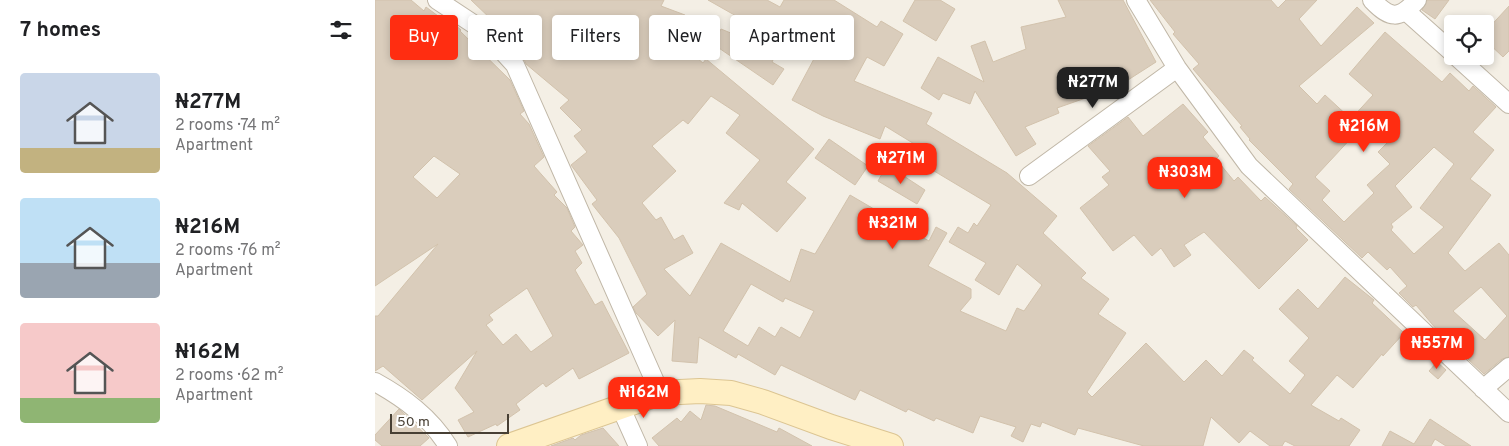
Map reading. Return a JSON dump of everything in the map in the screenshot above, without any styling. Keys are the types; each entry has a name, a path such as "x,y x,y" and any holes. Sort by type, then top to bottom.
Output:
{"street":[{"path":"437,0 484,31 515,65 660,393"},
{"path":"1136,0 1177,68 1249,166 1509,413"},
{"path":"1372,0 1384,13 1397,16 1412,6 1444,43"},
{"path":"1466,65 1509,104"},
{"path":"1029,176 1177,68"},
{"path":"1483,389 1509,367"},
{"path":"375,382 401,396 422,414 448,446"},
{"path":"509,446 660,393 700,391 731,393 763,402 831,427 891,446"},
{"path":"620,406 638,446"}],"building":[{"path":"375,0 411,0 424,11 426,7 437,15 390,15 390,60 458,60 458,27 468,39 468,60 490,60 510,80 524,111 520,114 529,124 544,157 534,166 557,192 554,195 567,208 575,227 571,231 583,245 575,251 582,263 575,270 595,305 602,301 629,353 579,379 573,368 546,387 543,383 516,404 520,410 497,426 496,424 468,437 458,420 474,412 455,388 477,351 422,400 383,366 375,371 375,316 378,316 438,244 375,286","holes":["434,156 460,174 437,198 413,177","527,288 553,336 531,352 516,334 503,345 486,325 493,320 489,315"]},
{"path":"471,0 664,0 661,6 685,15 649,15 649,60 699,60 703,63 707,60 814,149 786,182 806,198 777,232 742,203 739,210 724,203 760,160 726,133 740,115 711,96 688,124 683,120 652,146 676,171 642,203 656,220 661,217 674,240 683,235 693,253 664,269 690,296 721,243 790,282 801,249 815,254 850,195 891,219 888,224 918,240 920,236 929,241 936,227 947,233 928,266 971,289 971,298 960,311 1006,331 1017,308 1024,311 1042,285 1017,264 999,295 975,280 986,263 949,242 958,227 968,233 974,223 977,226 991,205 909,156 916,145 885,126 880,139 823,116 792,100 813,60 854,60 854,15 734,15 708,0 767,0 780,7 784,0 834,0 877,27 881,21 903,34 884,66 867,57 854,81 932,113 926,124 1007,173 1057,216 1043,233 1086,273 1081,278 1109,299 1098,314 1126,333 1087,392 1092,397 1146,343 1184,382 1206,360 1222,376 1244,350 1254,358 1252,360 1290,394 1305,375 1289,361 1309,338 1279,309 1298,289 1318,309 1345,277 1374,300 1372,303 1404,333 1383,356 1382,354 1353,388 1337,375 1311,405 1339,421 1341,418 1360,430 1349,446 1295,446 1285,441 1282,446 1270,446 1250,431 1239,443 1211,417 1203,446 1144,446 1078,428 1075,435 1042,422 1040,427 1031,424 1023,442 1011,436 1016,427 980,416 973,433 936,418 934,421 908,409 906,412 860,390 855,400 781,365 775,375 738,354 736,358 699,337 697,363 672,361 675,320 658,336 636,313 633,307 647,294 619,238 592,204 597,200 571,165 587,152 574,136 582,130 560,108 569,100 526,64 524,60 542,60 542,15 487,15","holes":["751,284 783,302 785,298 814,311 800,338 781,327 775,337 759,327 748,346 723,331"]},
{"path":"915,0 940,0 955,9 936,41 903,21"},
{"path":"1058,0 1123,0 1156,62 1117,87 1057,108 1059,113 1025,127 1036,144 1016,156 975,91 970,104 943,93 939,100 921,88 938,57 984,82 971,46 985,41 993,62 1026,49 1021,27 1066,17"},
{"path":"1150,0 1271,0 1278,8 1286,0 1317,0 1299,19 1321,46 1357,7 1374,23 1299,86 1317,104 1325,95 1351,119 1373,95 1349,74 1385,32 1442,82 1450,73 1469,91 1473,86 1496,107 1473,132 1494,150 1470,179 1491,195 1448,253 1465,271 1499,243 1509,255 1509,357 1502,359 1484,374 1437,330 1416,305 1413,307 1399,293 1407,286 1390,267 1387,270 1368,252 1362,258 1289,189 1293,184 1249,140 1240,127 1242,126 1193,69 1199,64 1173,34 1175,32","holes":["1369,119 1390,140 1378,152 1390,164 1367,185 1374,193 1344,222 1322,200 1330,191 1315,177","1434,147 1454,164 1420,208 1444,227 1414,254 1391,230 1393,227 1391,224 1412,207 1395,186","1481,287 1507,316 1485,340 1453,311"]},
{"path":"1427,0 1449,0 1435,19 1422,10"},
{"path":"1509,6 1509,51 1503,57 1494,48 1494,22"},
{"path":"721,29 730,33 730,56 720,49"},
{"path":"736,60 773,60 772,62 784,69 773,85"},
{"path":"1183,104 1208,132 1203,137 1219,156 1216,159 1234,181 1238,177 1261,201 1265,197 1297,226 1296,228 1308,240 1259,289 1204,232 1184,245 1191,255 1174,267 1161,248 1152,256 1134,235 1113,251 1080,208 1109,185 1102,177 1110,171 1088,146 1128,117 1143,136"},
{"path":"829,139 868,166 855,185 815,158"},
{"path":"887,165 925,190 917,204 878,181"},
{"path":"1437,362 1446,370 1438,379 1429,371"},
{"path":"706,405 715,406 777,432 779,428 812,446 659,446 652,438 677,418 681,422 690,411 701,420"},
{"path":"399,409 429,438 420,446 382,446 375,440 375,435"},
{"path":"1430,419 1471,446 1446,446 1435,439 1431,446 1382,446 1390,431 1414,444"},
{"path":"603,428 619,446 551,446 573,438 575,440 581,435"}]}
